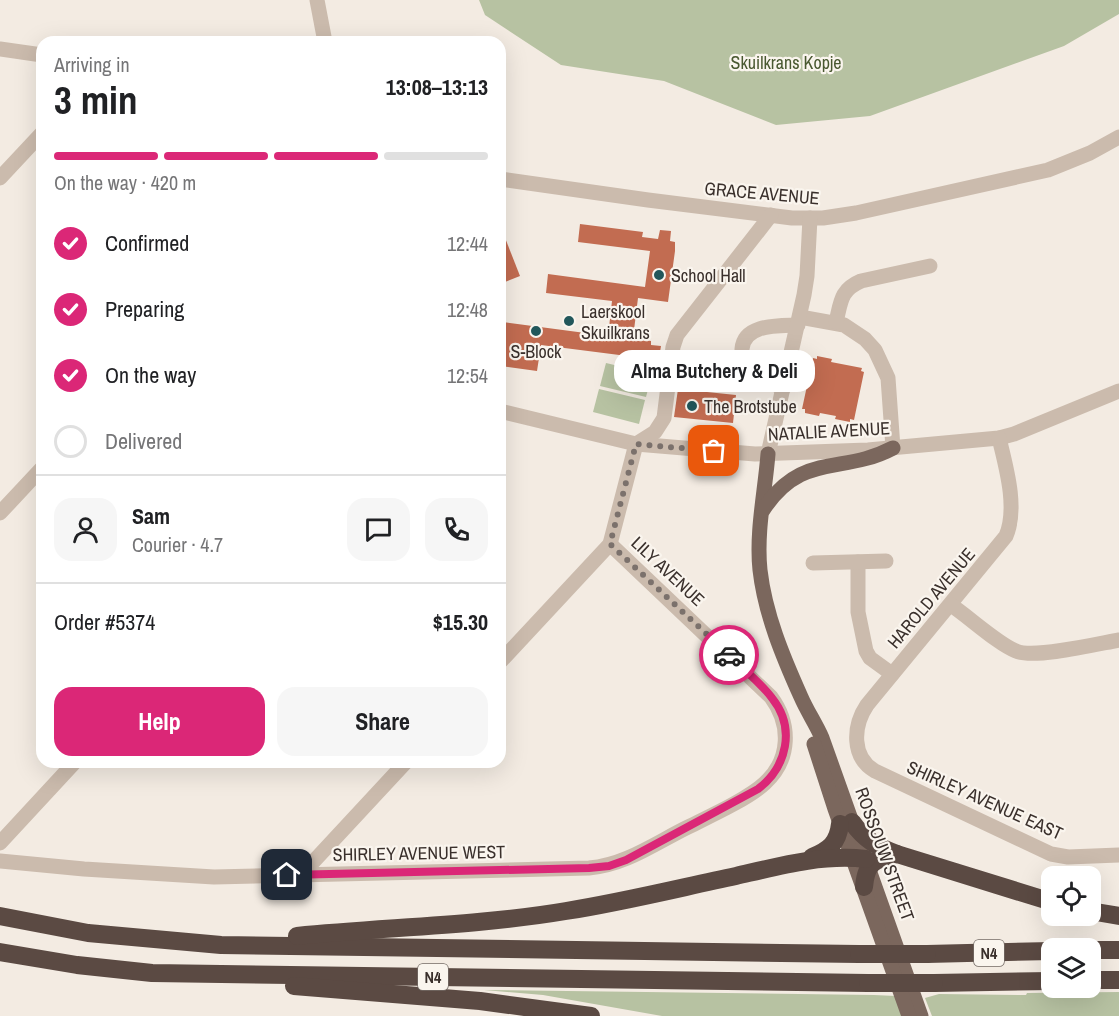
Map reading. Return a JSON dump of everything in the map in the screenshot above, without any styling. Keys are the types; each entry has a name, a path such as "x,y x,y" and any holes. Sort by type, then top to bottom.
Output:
{"highway":[{"path":"221,945 319,933 412,928 564,912 628,900 804,860 830,848 846,823 879,847 897,854 1041,899"},
{"path":"804,860 863,861 897,854"},
{"path":"863,861 864,887"},
{"path":"1101,913 1119,916"},
{"name":"N4","path":"0,916 88,933 221,945 859,954 1041,951"},
{"path":"1101,950 1119,950"},
{"name":"N4","path":"0,952 77,965 152,973 868,983 1041,981"},
{"path":"152,973 236,983 480,1001 591,1016"},
{"path":"1101,980 1119,980"}],"main road":[{"path":"763,510 785,483 798,475 818,468 882,454 893,448"},
{"name":"ROSSOUW STREET","path":"768,454 760,539 760,568 764,595 776,633 807,708 811,736 863,861 921,1016"},
{"name":"ROSSOUW STREET","path":"864,887 909,1016"}],"street":[{"path":"317,0 324,36"},
{"path":"0,50 36,54"},
{"name":"GRACE AVENUE","path":"506,180 771,215 810,218 840,216 1048,170 1090,153 1119,137"},
{"path":"0,178 36,139"},
{"path":"506,657 610,544 636,444 655,432 664,418 673,347 680,330 771,215"},
{"name":"ROSSOUW STREET","path":"768,454 799,321 807,276 810,218"},
{"path":"836,322 844,293 853,284 930,266"},
{"path":"783,389 746,366 742,358 742,344 750,333 765,327 799,321 836,322 854,330 875,350 884,365 888,378 893,448"},
{"name":"NATALIE AVENUE","path":"506,412 636,444 768,454 893,448 999,438 1119,391"},
{"name":"HAROLD AVENUE","path":"872,770 858,752 857,727 862,713 1002,544 1009,528 1011,503 999,438"},
{"path":"0,513 36,474"},
{"name":"LILY AVENUE","path":"610,544 771,697 780,710 786,730 784,752 776,770"},
{"path":"813,563 886,561"},
{"path":"858,562 858,612 866,651 870,658 892,674"},
{"path":"951,604 1006,646 1023,653 1119,640"},
{"path":"0,843 69,768"},
{"path":"301,875 400,768"},
{"name":"SHIRLEY AVENUE WEST","path":"0,861 183,876 603,867 619,863 638,854 734,802 765,783 776,770"},
{"name":"SHIRLEY AVENUE EAST","path":"872,770 1051,854 1068,857 1119,855"}],"green space":[{"name":"Skuilkrans Kopje","path":"479,0 1119,0 1119,14 1064,46 870,116 776,125 664,81 561,65 485,15"},
{"path":"606,363 652,374 646,397 600,386"},
{"path":"599,389 645,400 639,424 593,412"},
{"path":"484,990 896,996 903,1016 662,1016 543,995"},
{"path":"1101,992 1119,992 1119,1016 932,1016 925,998 939,994 1026,995 1027,993 1041,993 1041,998 1101,998"}],"building":[{"path":"580,224 643,232 642,237 658,239 660,230 671,231 670,241 675,242 675,251 668,302 638,298 633,338 651,341 651,345 661,346 659,358 541,345 537,371 506,367 506,322 608,336 612,301 546,293 548,274 645,287 650,251 578,242"},
{"path":"506,240 520,276 506,282"},
{"path":"817,356 832,359 831,362 862,368 861,371 864,372 854,420 850,419 850,422 835,419 836,416 820,413 819,416 805,413 805,409 802,409 813,358 817,359"},
{"path":"678,389 736,395 733,423 674,417"}],"way so far":[{"path":"714,451 636,444 610,544 729,655"}],"place":[{"name":"School Hall","path":"659,275"},
{"name":"Laerskool Skuilkrans","path":"569,321"},
{"name":"S-Block","path":"536,331"},
{"name":"The Brotstube","path":"692,406"},
{"name":"Alma Butchery & Deli","path":"714,451"}],"route":[{"path":"287,875 589,868 603,867 626,860 758,789 781,762 786,746 786,727 780,710 771,697 729,655"}]}
